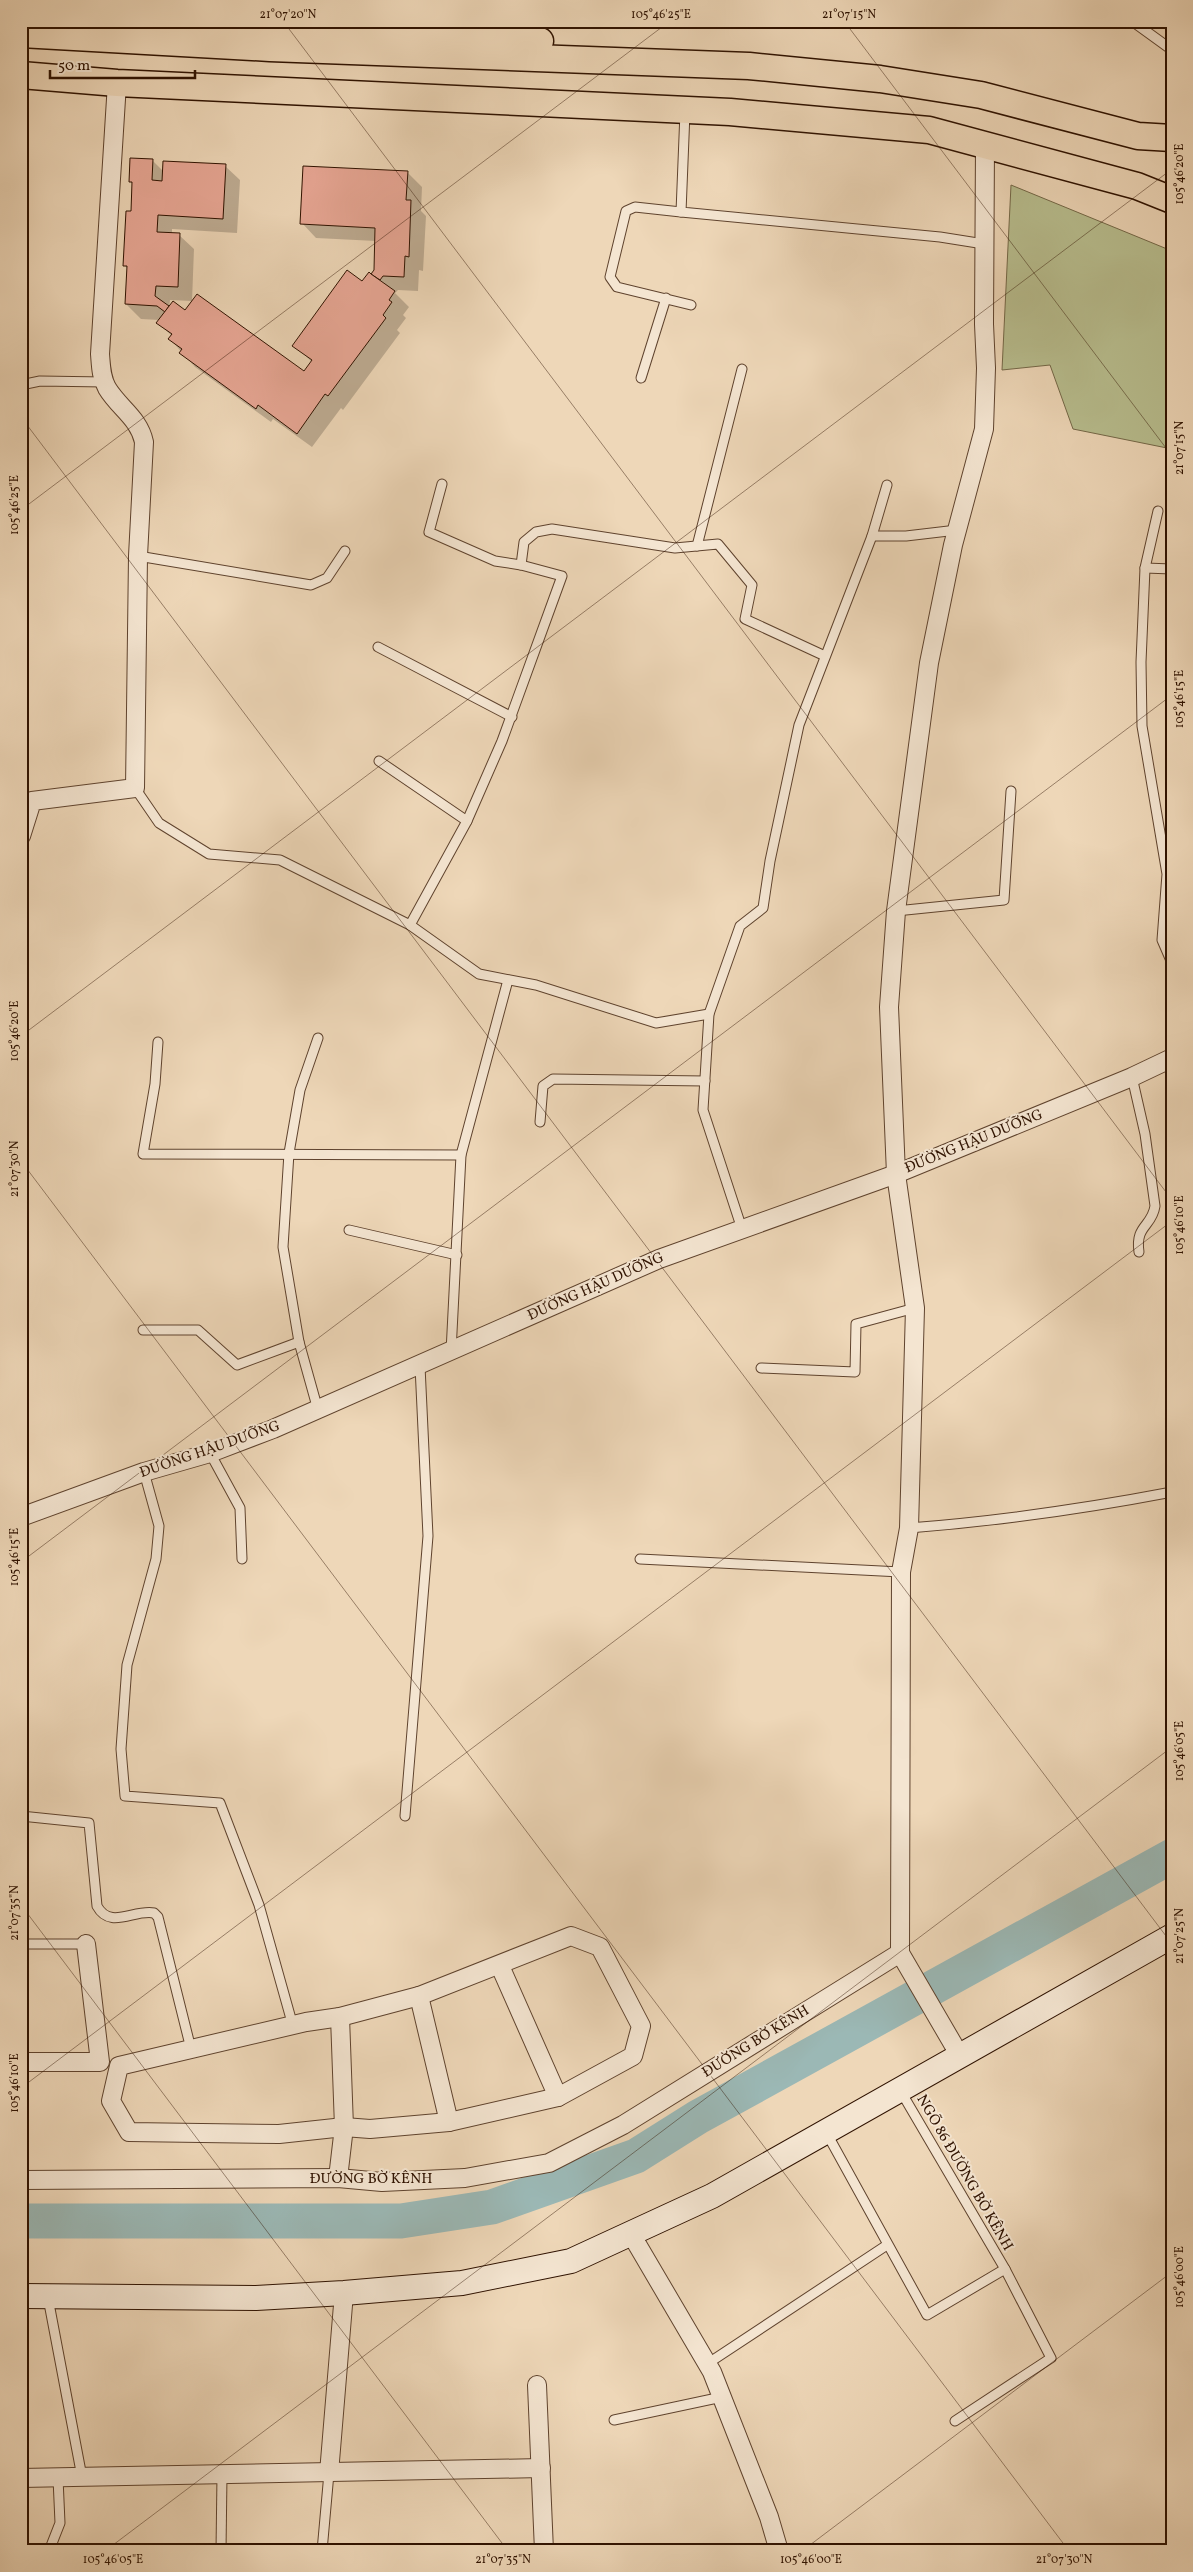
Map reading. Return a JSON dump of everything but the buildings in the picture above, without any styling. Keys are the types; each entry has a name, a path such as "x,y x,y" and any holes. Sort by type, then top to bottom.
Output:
{"main road":[{"path":"135,21 837,58 946,71 1025,88 1144,119 1172,136"},
{"path":"21,34 289,49 749,66 880,79 982,95 1138,136 1172,136"},
{"path":"21,75 117,83 730,112 929,130 1137,186 1172,200"}],"street":[{"path":"21,836 32,801 135,788 138,556 144,442 141,428 108,389 102,376 100,354 117,83"},
{"path":"960,2056 900,1953 901,1572 909,1528 915,1308 896,1174 889,1007 896,911 929,663 957,530 984,429 986,368 985,146"},
{"name":"ĐƯỜNG HẬU DƯỠNG","path":"21,1517 144,1472 210,1453 318,1410 659,1258 896,1174 1132,1077 1172,1058"},
{"path":"571,1936 600,1947 641,2026 633,2056 558,2097 449,2122 370,2129 344,2127 279,2134 129,2132 111,2101 119,2066 293,2026 340,2017 419,1996 500,1966 571,1936"},
{"path":"21,2296 256,2298 344,2293 462,2283 571,2261 712,2196 1172,1936"},
{"path":"21,2062 100,2062 86,1944"},
{"name":"ĐƯỜNG BỜ KÊNH","path":"21,2180 338,2178 382,2182 465,2178 549,2163 623,2125 900,1953"},
{"path":"500,1966 558,2097"},
{"path":"419,1996 449,2122"},
{"path":"338,2178 344,2127 340,2017"},
{"path":"631,2234 707,2364 769,2518 779,2551"},
{"path":"329,2473 344,2293"},
{"path":"537,2385 544,2551"},
{"path":"21,2478 541,2468"}],"lane":[{"path":"1132,21 1172,50"},
{"path":"680,212 685,111"},
{"path":"691,305 617,287 610,277 626,211 635,207 940,237 984,244"},
{"path":"641,378 666,298"},
{"path":"697,546 742,369"},
{"path":"21,385 40,381 105,382"},
{"path":"410,924 467,821 512,717 562,576 521,565 496,561 429,532 442,484"},
{"path":"742,1229 703,1110 709,1014 740,926 763,908 770,860 799,725 872,536 887,485"},
{"path":"1158,511 1144,568 1141,662 1142,726 1167,874 1162,940 1172,963"},
{"path":"521,565 524,542 536,532 552,529 675,548 718,544 752,585 745,619 825,656"},
{"path":"872,536 906,536 957,530"},
{"path":"138,556 311,585 327,578 345,551"},
{"path":"1144,568 1172,570"},
{"path":"378,647 512,717"},
{"path":"379,761 467,821"},
{"path":"135,788 160,823 209,854 280,860 410,924 479,974 536,986 656,1024 709,1014"},
{"path":"896,911 1004,900 1011,791"},
{"path":"451,1352 461,1155 508,980"},
{"path":"318,1038 300,1090 289,1153 283,1247 299,1342 318,1410"},
{"path":"158,1042 155,1084 143,1154 461,1155"},
{"path":"1132,1077 1145,1134 1155,1206 1152,1216 1138,1235 1139,1252"},
{"path":"540,1122 543,1086 553,1079 705,1081"},
{"path":"349,1230 457,1255"},
{"path":"761,1368 855,1372 856,1324 915,1308"},
{"path":"142,1330 198,1330 237,1365 299,1342"},
{"path":"405,1816 428,1536 420,1366"},
{"path":"210,1453 240,1508 242,1558"},
{"path":"144,1472 159,1526 156,1559 127,1665 122,1749 125,1796 220,1803 259,1905 293,2026"},
{"path":"909,1528 1007,1520 1082,1509 1172,1492"},
{"path":"640,1559 901,1572"},
{"path":"21,1816 89,1823 97,1906 102,1914 108,1918 114,1918 146,1911 154,1913 158,1917 191,2049"},
{"path":"21,1944 86,1944"},
{"name":"NGÕ 86 ĐƯỜNG BỜ KÊNH","path":"900,2090 1005,2269 1051,2358 955,2421"},
{"path":"826,2132 927,2315 1005,2269"},
{"path":"707,2364 887,2245"},
{"path":"48,2297 82,2477"},
{"path":"614,2420 722,2398"},
{"path":"322,2551 329,2473"},
{"path":"221,2551 222,2475"},
{"path":"49,2551 60,2523 58,2478"}],"green space":[{"path":"1011,185 1172,251 1172,449 1073,429 1050,365 1002,370"}],"waterway":[{"path":"21,2221 401,2221 492,2207 636,2156 698,2117 1172,1856"}]}
